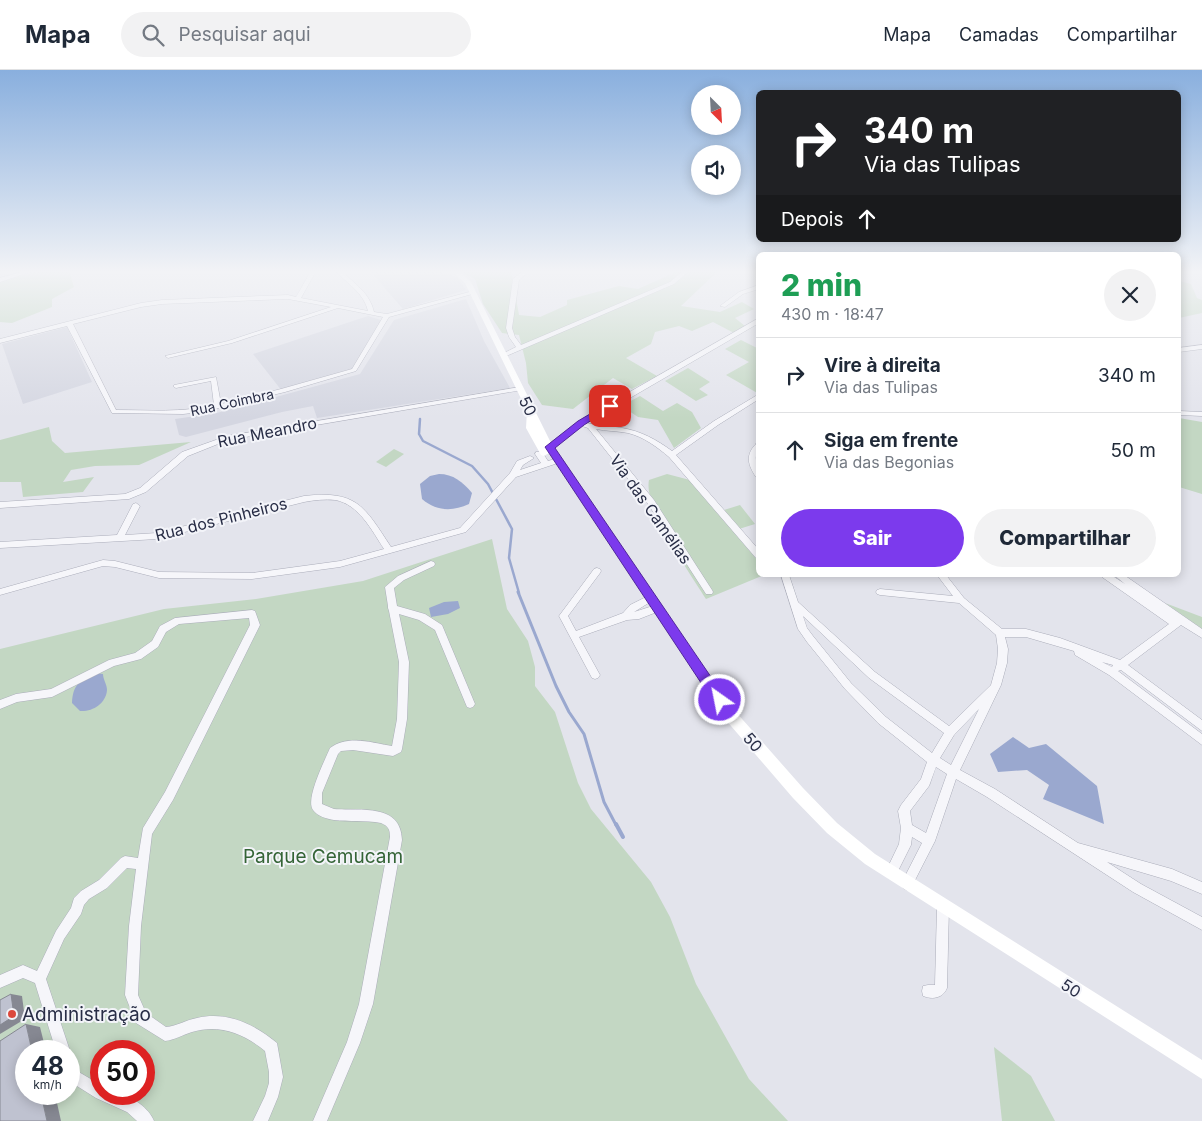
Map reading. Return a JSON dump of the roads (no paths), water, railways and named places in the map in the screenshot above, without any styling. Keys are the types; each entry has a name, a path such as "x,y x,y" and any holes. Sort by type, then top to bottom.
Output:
{"main road":[{"name":"50","path":"487,320 531,412 544,455 656,603 730,715 792,787 832,828 891,873 1202,1070"}],"street":[{"path":"0,341 81,320"},
{"path":"168,356 230,342 297,320"},
{"name":"Rua Coimbra","path":"69,323 114,412 184,412 218,407 354,370 385,320"},
{"path":"510,320 509,328 512,337 520,348"},
{"path":"504,355 584,320"},
{"path":"513,475 544,455 581,423 756,322"},
{"path":"1181,350 1202,347"},
{"path":"176,386 214,378 218,407"},
{"name":"Rua Meandro","path":"0,505 126,497 143,490 185,454 227,438 520,389"},
{"path":"672,455 716,422 756,398"},
{"path":"1181,413 1202,414"},
{"path":"581,423 591,428 610,428 638,433 649,438 672,455 756,553"},
{"name":"Via das Camélias","path":"591,428 651,502 709,592"},
{"path":"756,449 752,454 752,462 756,470"},
{"path":"0,592 103,563 115,564 159,575 260,576 340,564 388,549 464,530 513,475 520,463 544,455"},
{"name":"Rua dos Pinheiros","path":"0,545 167,535 304,499 328,497 347,500 362,510 388,549"},
{"path":"119,539 136,506"},
{"path":"320,1121 353,1043 366,1004 396,840 395,827 389,820 370,816 324,813 317,807 317,793 334,750 338,746 351,745 393,751 399,747 404,662 389,593 392,583 431,564"},
{"path":"595,675 563,614 598,571"},
{"path":"786,577 797,605 803,629 825,660 882,720 933,760 954,770 1137,888 1202,924"},
{"path":"907,884 929,841 954,770 996,685 1002,663 1003,649 1000,633 962,600 943,577"},
{"path":"1108,577 1178,622 1202,634"},
{"path":"1121,577 1178,622"},
{"path":"880,592 962,600"},
{"path":"573,636 626,616 639,615 656,603"},
{"path":"797,605 872,675 950,732"},
{"path":"392,608 422,617 439,628 470,704"},
{"path":"0,705 16,698 52,692 112,663 138,656 155,644 163,629 178,621 252,614 255,625 169,796 147,832 146,851 142,864 131,995 141,1018 165,1034 179,1032 194,1024 214,1022 235,1024 258,1035 272,1048 272,1063 276,1073 270,1102 260,1121"},
{"path":"1116,668 1178,622"},
{"path":"1000,633 1026,633 1060,642 1116,668 1202,726"},
{"path":"1116,668 1202,740"},
{"path":"891,873 902,852 906,828 904,811 925,782 933,760 950,732 996,685"},
{"path":"906,828 929,841"},
{"path":"1069,845 1172,875 1202,888"},
{"path":"60,1040 40,979 60,935 77,910 78,902 85,895 102,884 125,862 142,864"},
{"path":"928,991 938,991 941,988 943,907"},
{"path":"0,982 23,971 40,979"},
{"path":"128,1105 147,1121"}],"water":[{"path":"439,474 453,477 465,485 472,493 469,504 463,507 444,509 433,506 422,499 420,484 430,476"},
{"path":"458,601 460,608 448,614 431,617 429,608 444,602"},
{"path":"94,673 103,674 107,688 106,695 98,706 80,711 72,703 75,688 81,681"},
{"path":"1013,737 1029,748 1046,744 1097,786 1104,824 1043,799 1049,785 1027,770 998,772 990,754"}],"waterway":[{"path":"420,419 419,434 423,441 472,466 488,484 512,529 509,558 519,593"},
{"path":"518,592 556,686 569,712 584,734 604,802 616,825"},
{"path":"616,824 623,837"}],"place":[{"name":"Administração","path":"12,1014"}],"park label":[{"name":"Parque Cemucam","path":"323,856"}]}
